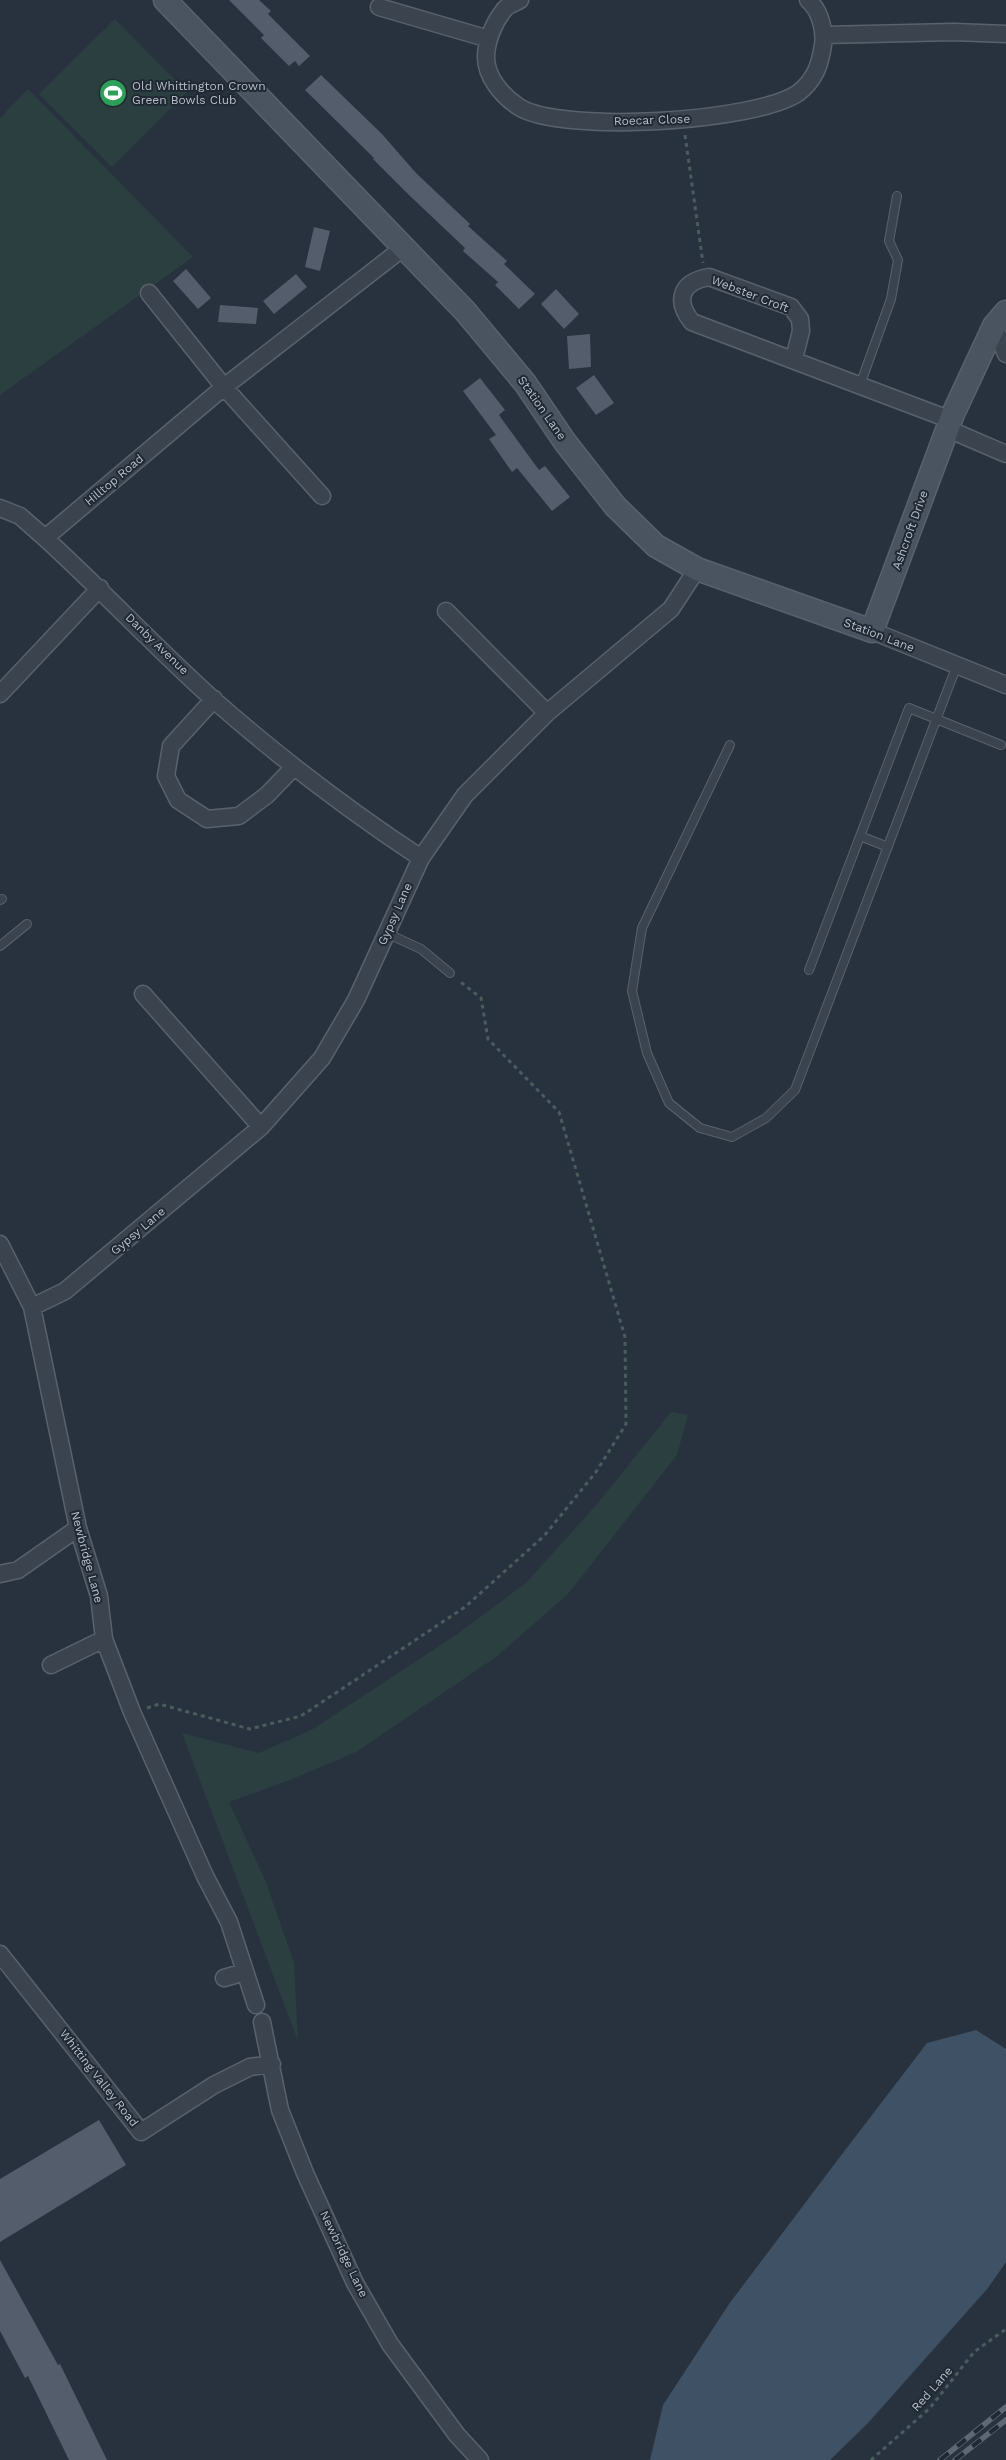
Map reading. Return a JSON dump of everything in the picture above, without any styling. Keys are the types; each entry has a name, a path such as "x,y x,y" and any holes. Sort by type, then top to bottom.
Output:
{"street":[{"name":"Station Lane","path":"164,0 465,311 525,383 565,442 615,506 656,546 697,569 872,631 1006,685"},
{"name":"Roecar Close","path":"520,0 504,8 489,39 486,65 498,89 520,108 553,118 606,121 683,120 743,113 796,94 812,80 820,66 824,35 820,18 808,0"},
{"path":"379,7 489,39"},
{"path":"824,35 954,32 1006,34"},
{"name":"Hilltop Road","path":"45,538 224,387 403,248"},
{"name":"Webster Croft","path":"794,359 802,331 800,319 790,307 706,278 696,280 686,286 681,302 683,311 692,322 860,385 949,425"},
{"path":"149,292 224,387 322,496"},
{"name":"Ashcroft Drive","path":"1000,319 1006,354"},
{"name":"Ashcroft Drive","path":"872,631 949,425 1000,319"},
{"path":"949,425 1006,454"},
{"path":"0,508 20,516 45,538"},
{"name":"Danby Avenue","path":"45,538 100,588 214,699 294,767 374,827 421,858"},
{"name":"Gypsy Lane","path":"32,1307 65,1291 261,1128 322,1058 356,1000 421,858 465,795 547,713 671,609 697,569"},
{"path":"0,694 100,588"},
{"path":"446,611 547,713"},
{"path":"214,699 171,746 166,776 178,800 207,819 239,816 267,795 294,767"},
{"path":"143,994 261,1128"},
{"name":"Newbridge Lane","path":"0,1244 32,1307 78,1528 99,1596 104,1639 132,1712 205,1876 229,1922 256,2005"},
{"path":"0,1574 18,1570 78,1528"},
{"path":"51,1665 104,1639"},
{"name":"Whitting Valley Road","path":"0,1954 141,2132 214,2085 250,2067 272,2064"},
{"path":"224,1978 245,1972"},
{"name":"Newbridge Lane","path":"262,2022 280,2110 305,2173 355,2283 390,2344 457,2435 480,2460"}],"lane":[{"path":"860,385 891,299 898,260 889,241 897,196"},
{"path":"730,745 642,928 632,991 647,1053 669,1103 700,1128 732,1138 766,1118 795,1090 957,665"},
{"path":"809,970 909,708 1001,746"},
{"path":"860,836 888,847"},
{"path":"0,946 27,924"},
{"path":"386,933 421,949 450,973"}],"path":[{"path":"683,120 706,278"},
{"path":"132,1712 159,1704 250,1729 301,1716 472,1601 544,1536 596,1472 626,1424 625,1337 560,1112 488,1040 481,998 450,973"},
{"name":"Red Lane","path":"871,2460 930,2408 974,2352 1006,2329"}],"green space":[{"name":"Old Whittington Crown Green Bowls Club","path":"115,19 187,92 112,167 39,94"},
{"path":"28,89 193,257 0,395 0,118"},
{"path":"671,1412 688,1415 677,1455 568,1594 496,1657 356,1752 295,1778 229,1802 266,1882 294,1963 298,2041 182,1733 259,1753 313,1729 456,1635 526,1583 598,1503"}],"water":[{"path":"976,2030 1006,2049 1006,2262 988,2288 868,2423 830,2460 650,2460 663,2405 729,2304 833,2166 927,2043"}],"building":[{"path":"229,0 259,0 271,11 268,14 310,56 299,66 295,61 289,66 261,38 264,35"},
{"path":"321,75 382,134 416,173 470,224 468,226 507,261 504,264 535,294 519,309 495,285 498,282 463,251 465,248 410,196 305,90"},
{"path":"314,227 330,231 320,271 305,267"},
{"path":"186,269 211,298 198,309 173,281"},
{"path":"296,274 307,287 274,314 263,301"},
{"path":"556,289 579,314 564,329 541,304"},
{"path":"220,305 258,308 256,324 218,322"},
{"path":"590,334 591,367 569,369 567,336"},
{"path":"594,375 614,403 596,415 576,388"},
{"path":"480,378 505,410 499,415 539,470 545,466 570,497 552,511 517,468 512,472 489,439 496,435 463,391"},
{"path":"99,2120 126,2165 0,2242 0,2179"},
{"path":"0,2260 58,2365 60,2364 107,2460 69,2460 28,2376 25,2378 0,2331"}],"railway":[{"path":"940,2460 1006,2407"},
{"path":"955,2460 1006,2420"}],"place":[{"name":"Old Whittington Crown Green Bowls Club","path":"113,93"}]}
